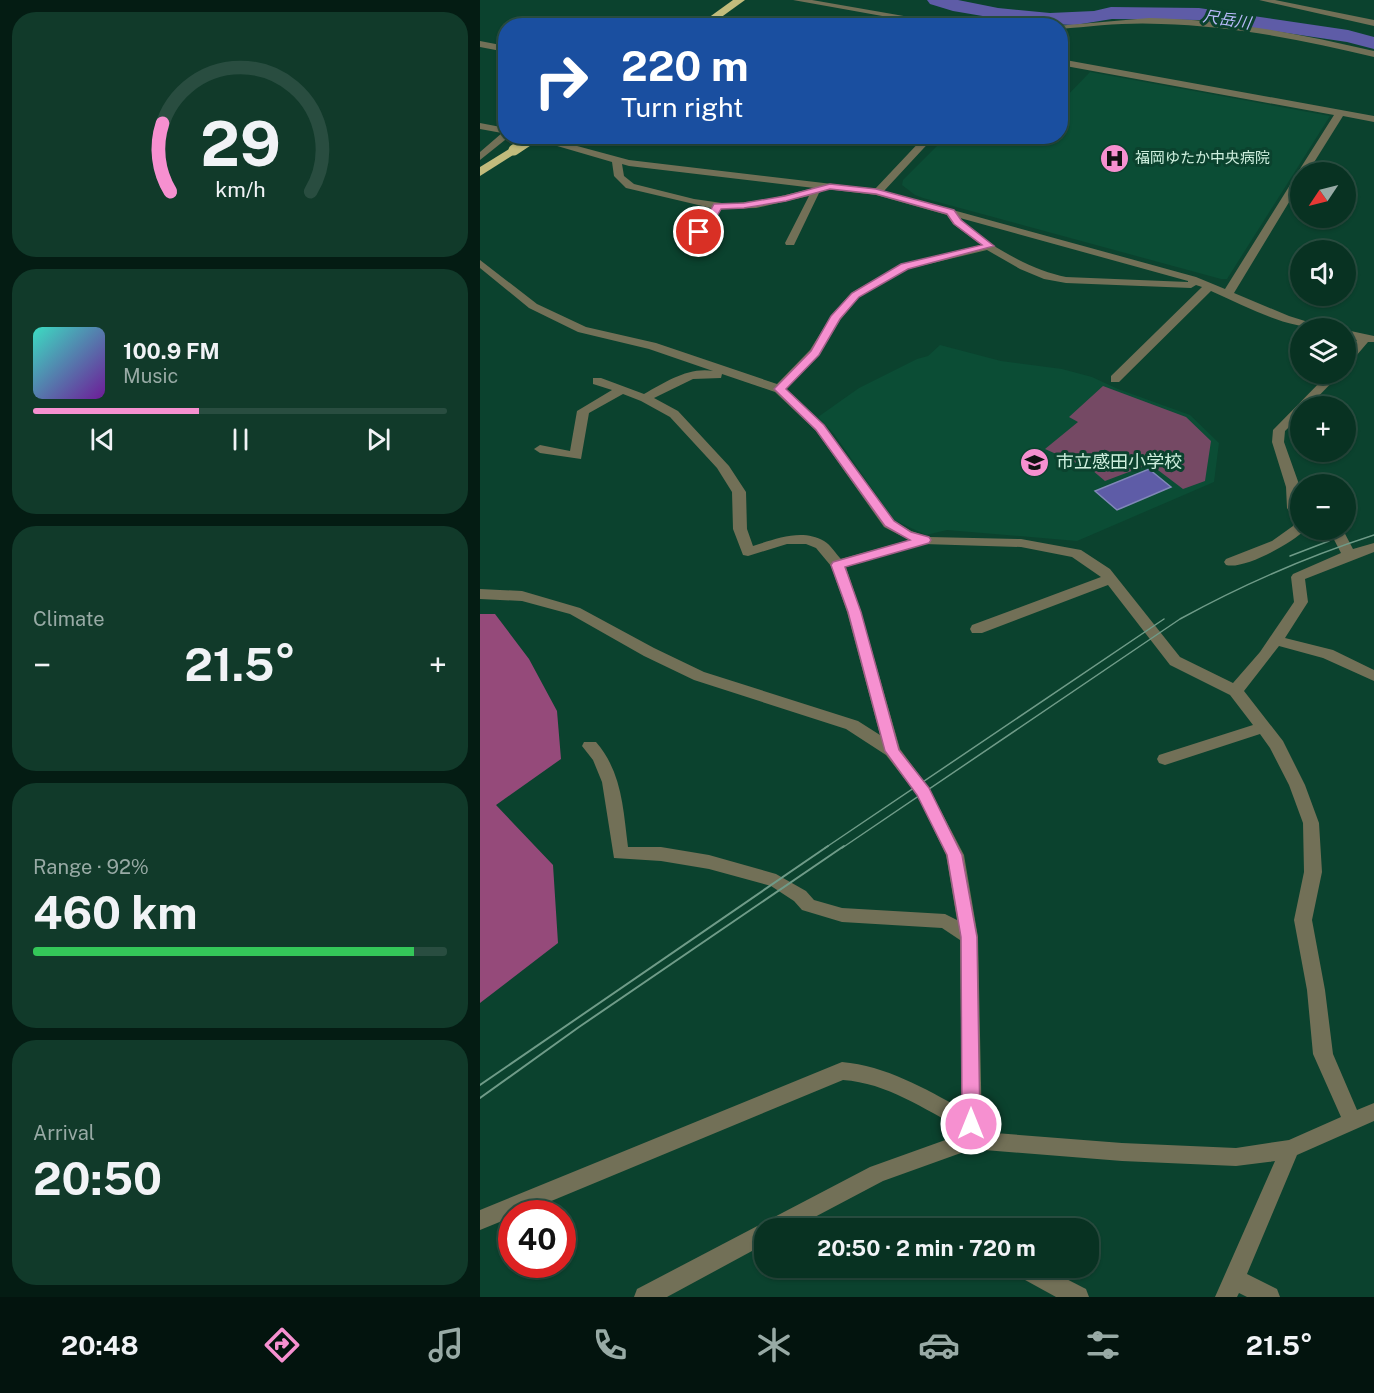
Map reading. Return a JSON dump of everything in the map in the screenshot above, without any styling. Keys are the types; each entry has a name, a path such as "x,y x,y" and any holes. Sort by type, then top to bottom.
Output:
{"highway":[{"path":"714,18 740,0"},
{"path":"480,172 523,144"}],"street":[{"path":"796,0 907,18"},
{"path":"1263,0 1374,23"},
{"path":"1068,25 1132,21 1179,22 1320,41 1374,54"},
{"path":"480,44 498,47"},
{"path":"1068,63 1374,120"},
{"path":"1309,162 1340,113"},
{"path":"480,126 498,130"},
{"path":"480,136 495,129"},
{"path":"480,157 498,140"},
{"path":"569,144 617,160 876,192 1209,286 1290,320"},
{"path":"876,192 924,144"},
{"path":"617,160 616,173 620,180 630,186 718,206 744,206 786,199 830,186"},
{"path":"790,243 814,196 814,191"},
{"path":"1228,293 1290,193"},
{"path":"688,243 709,221 718,206"},
{"path":"951,212 957,222 989,246 1044,276 1209,286"},
{"path":"779,389 815,352 835,318 855,295 904,267 989,246"},
{"path":"480,263 533,306 582,330 652,346 779,389 820,428 890,524 906,534 924,540 1021,543 1076,553 1105,572 1175,661 1235,691 1276,745 1297,785 1311,823 1313,872 1303,920 1316,990 1323,1054 1353,1123"},
{"path":"1115,378 1209,286"},
{"path":"1356,351 1369,339"},
{"path":"645,398 691,375 705,371 779,389"},
{"path":"597,381 645,398 674,414 722,466 739,492 740,529 748,552 786,540 807,540 822,545 838,565 854,612 892,751"},
{"path":"1313,396 1325,384"},
{"path":"540,449 576,456 583,411 621,390"},
{"path":"1290,419 1279,430 1278,442 1290,478"},
{"path":"1231,562 1274,547 1290,537"},
{"path":"838,565 924,540"},
{"path":"1341,540 1349,555"},
{"path":"1235,691 1301,602 1298,577 1374,547"},
{"path":"977,629 1110,579"},
{"path":"480,594 522,596 575,611 649,652 699,676 852,725 892,751 923,792 955,855 969,937 971,1132"},
{"path":"1275,640 1328,654 1374,676"},
{"path":"1164,759 1192,748 1264,727"},
{"path":"590,746 600,755 610,780 620,853 662,854 709,862 776,881 800,896 808,905 831,912 877,919 945,921 969,937"},
{"path":"480,1220 842,1071 858,1070 880,1078 971,1132 1122,1152 1236,1157 1290,1149 1374,1112"},
{"path":"793,1218 877,1174 971,1132"},
{"path":"1269,1297 1230,1288 1290,1149"},
{"path":"645,1297 754,1239"},
{"path":"1043,1278 1078,1297"}],"shaded area":[{"name":"福岡ゆたか中央病院","path":"1090,72 1330,116 1301,162 1290,162 1290,179 1227,279 923,198 902,185 903,180 939,144 1068,144 1068,95"},
{"name":"市立感田小学校","path":"940,345 1001,361 1062,369 1092,377 1190,415 1219,443 1214,482 1077,541 947,530 926,535 894,520 834,434 818,417 859,388 917,359 928,356"},
{"path":"1103,386 1186,417 1211,441 1205,481 1183,489 1150,464 1105,481 1092,470 1045,449 1078,422 1069,417"},
{"path":"1149,469 1171,487 1117,510 1095,491"},
{"path":"480,614 495,614 529,659 557,711 561,759 496,805 553,865 558,943 480,1003"}],"waterway":[{"name":"尺岳川","path":"937,0 974,10 1037,18"},
{"name":"尺岳川","path":"1068,19 1111,13 1199,14 1348,36 1374,43"}],"tram line":[{"path":"842,848 1180,619 1275,572 1374,535"},
{"path":"1290,556 1329,541"},
{"path":"825,848 1164,619"},
{"path":"480,1085 828,846"},
{"path":"480,1098 579,1027 844,846"}],"place":[{"name":"福岡ゆたか中央病院","path":"1114,158"},
{"name":"市立感田小学校","path":"1035,462"}],"route":[{"path":"699,232 718,206 744,206 786,199 830,186 876,192 951,212 957,222 989,246 904,267 855,295 835,318 815,352 779,389 820,428 890,524 906,534 924,540 903,548 838,565 854,612 892,751 923,792 955,855 969,937 972,1011 971,1124"}]}
